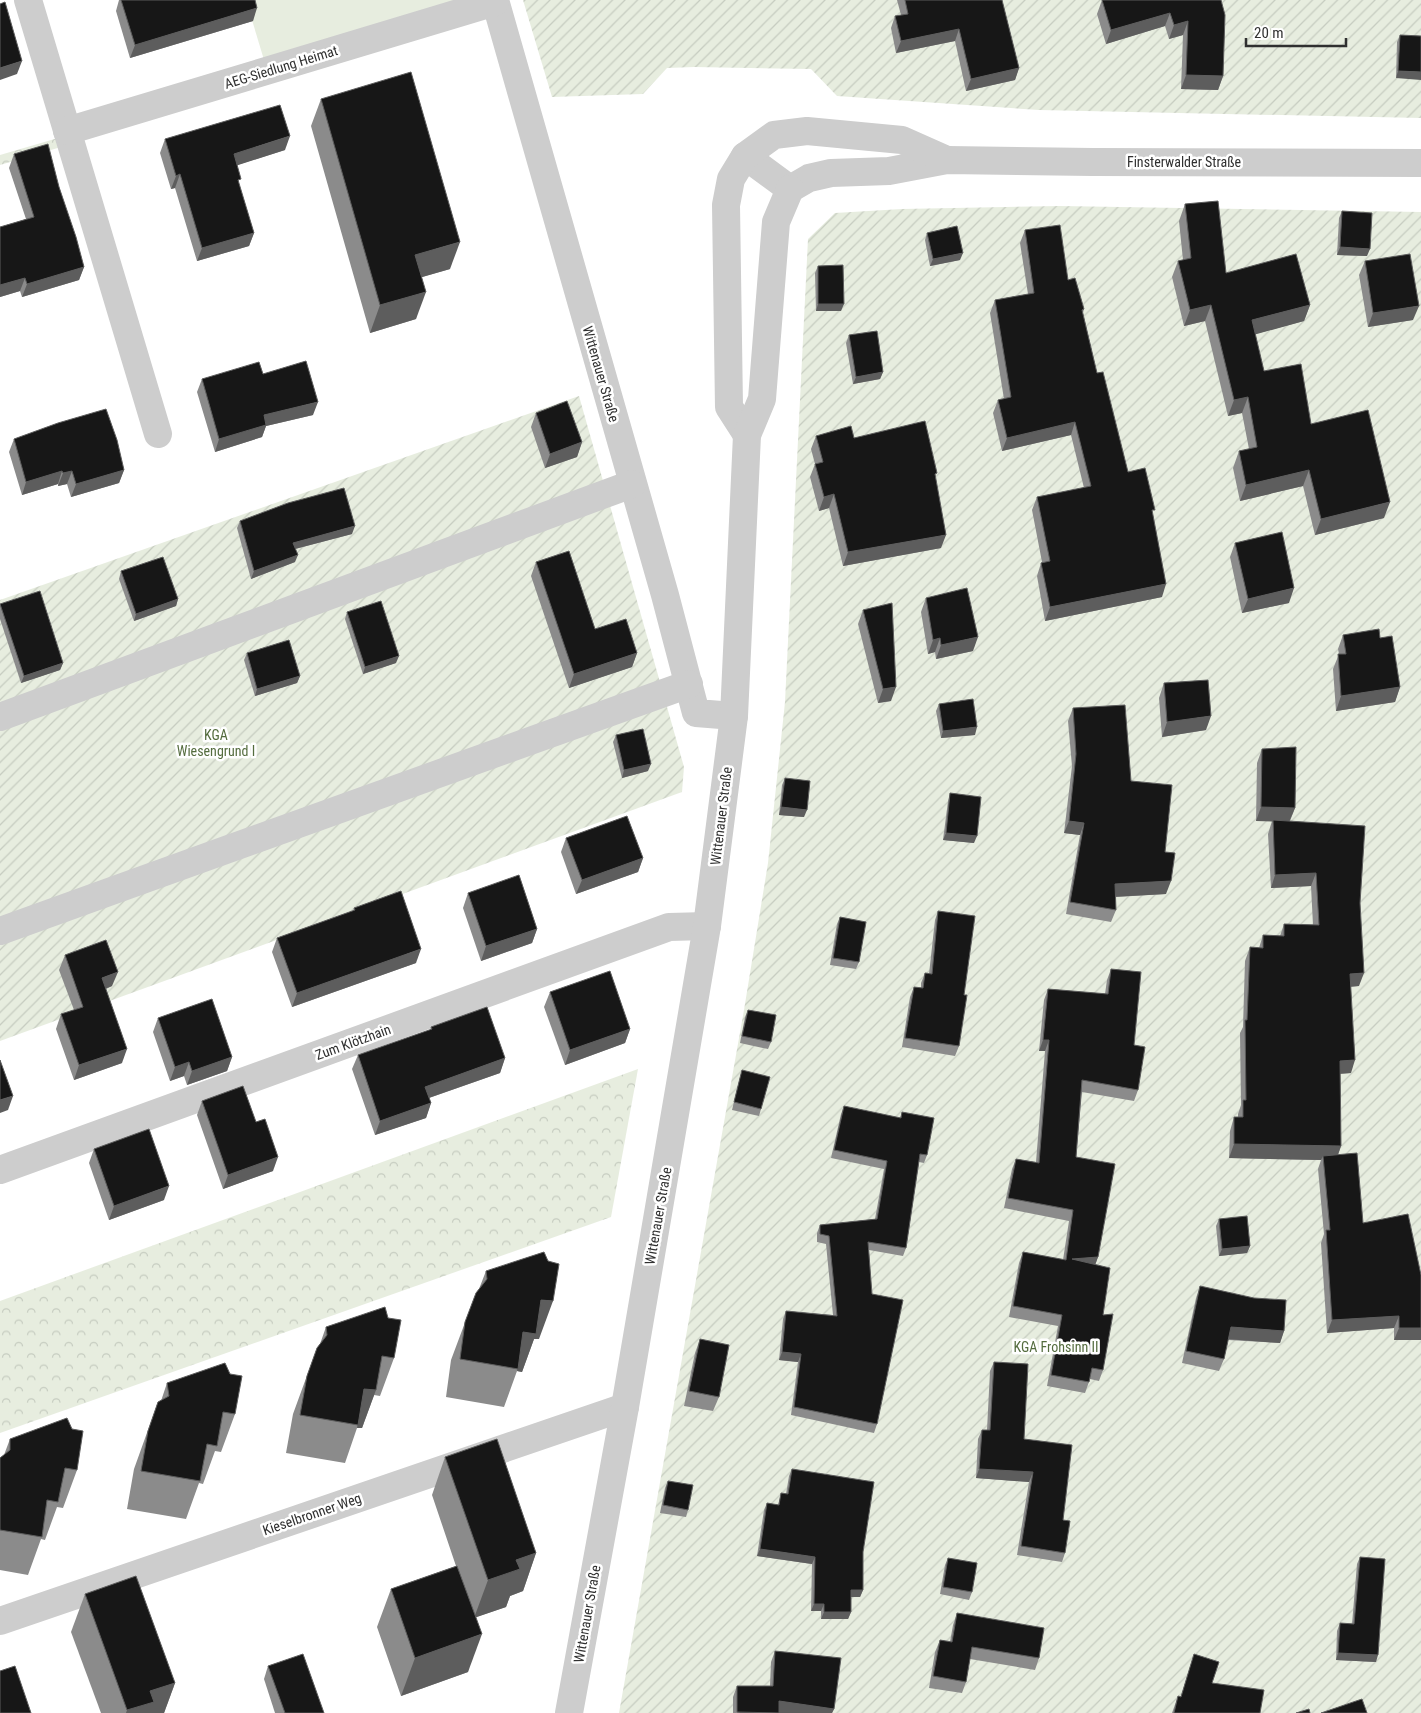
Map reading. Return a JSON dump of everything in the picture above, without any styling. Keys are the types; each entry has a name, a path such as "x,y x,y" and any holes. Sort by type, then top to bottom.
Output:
{"street":[{"path":"28,0 158,434"},
{"name":"AEG-Siedlung Heimat","path":"67,131 495,1"},
{"name":"Wittenauer Straße","path":"495,1 696,712 734,716"},
{"name":"Finsterwalder Straße","path":"745,156 774,135 807,131 902,140 947,160"},
{"path":"747,435 729,407 726,205 731,180 745,156 790,189"},
{"name":"Finsterwalder Straße","path":"790,189 809,178 831,173 889,171 947,160 1421,163"},
{"name":"Wittenauer Straße","path":"569,1713 708,926 734,716 747,435 762,399 776,222 790,189"},
{"path":"0,717 632,484"},
{"path":"0,931 689,684"},
{"name":"Zum Klötzhain","path":"0,1170 669,927 708,926"},
{"name":"Kieselbronner Weg","path":"0,1621 624,1407"}],"green space":[{"path":"246,0 462,0 264,60"},
{"path":"523,0 1421,0 1421,118 1039,110 837,96 811,69 667,68 643,94 552,97"},
{"path":"58,138 61,147 0,165 0,155"},
{"name":"KGA Frohsinn II","path":"1060,206 1421,212 1421,1713 619,1713 744,1010 768,863 785,702 808,239 835,213 902,209"},
{"name":"KGA Wiesengrund I","path":"579,396 684,767 682,792 0,1041 0,600"},
{"path":"638,1069 611,1217 0,1433 0,1301"}],"building":[{"path":"121,0 255,0 257,8 135,45"},
{"path":"905,0 1002,0 1019,68 971,79 959,29 901,41 895,16 908,14"},
{"path":"1102,0 1221,0 1225,15 1223,76 1186,75 1188,21 1174,25 1170,13 1111,30"},
{"path":"5,2 22,61 0,68 0,4"},
{"path":"1400,35 1421,36 1421,72 1398,71"},
{"path":"411,72 460,242 415,255 426,292 380,305 321,99"},
{"path":"280,105 290,136 234,154 241,179 238,180 254,233 202,248 180,174 176,176 165,139"},
{"path":"48,144 59,187 84,267 27,284 25,278 0,285 0,227 34,217 14,154"},
{"path":"1218,201 1226,273 1296,254 1310,305 1252,320 1264,371 1301,364 1311,424 1368,410 1390,502 1321,519 1309,470 1246,485 1239,451 1257,447 1248,397 1234,400 1211,305 1190,310 1178,261 1191,258 1185,204"},
{"path":"1342,211 1372,213 1370,249 1340,247"},
{"path":"1060,225 1068,280 1075,278 1084,309 1082,310 1097,373 1103,372 1128,472 1145,468 1155,510 1152,510 1166,584 1050,607 1041,563 1050,561 1037,497 1091,486 1075,422 1007,438 998,400 1011,397 995,300 1034,293 1025,230"},
{"path":"957,226 963,253 933,259 927,233"},
{"path":"1410,254 1419,306 1373,313 1365,261"},
{"path":"843,265 844,304 818,304 818,266"},
{"path":"877,331 883,372 856,377 849,335"},
{"path":"306,361 318,402 264,415 266,425 219,439 202,379 259,362 263,374"},
{"path":"567,401 582,442 550,454 536,413"},
{"path":"106,409 117,440 124,470 76,484 72,471 63,473 62,471 26,482 14,439 58,423"},
{"path":"925,421 937,473 935,474 946,535 848,552 834,494 824,497 815,464 823,462 816,436 851,426 854,438"},
{"path":"344,488 355,526 293,543 298,555 254,571 240,521 288,503"},
{"path":"1282,532 1294,588 1248,599 1235,543"},
{"path":"569,551 595,629 626,619 637,653 574,674 536,562"},
{"path":"163,557 178,599 136,614 121,571"},
{"path":"967,588 978,637 941,645 940,638 933,640 926,598"},
{"path":"40,591 63,663 24,676 0,604"},
{"path":"381,601 399,656 365,667 347,612"},
{"path":"892,603 896,687 883,689 863,610"},
{"path":"1379,629 1380,638 1392,636 1400,687 1341,696 1338,654 1346,654 1343,635"},
{"path":"289,640 300,676 257,689 247,653"},
{"path":"1208,680 1211,716 1167,722 1164,683"},
{"path":"973,699 977,727 943,731 939,704"},
{"path":"1125,705 1131,781 1172,785 1165,852 1175,853 1171,881 1115,884 1116,910 1070,902 1084,823 1069,821 1076,754 1073,708"},
{"path":"643,729 651,764 624,770 616,735"},
{"path":"1296,747 1295,808 1261,807 1262,749"},
{"path":"785,778 810,781 807,810 781,807"},
{"path":"950,793 981,797 977,836 946,833"},
{"path":"627,816 643,858 582,880 566,838"},
{"path":"1273,820 1365,826 1360,903 1364,973 1350,974 1355,1060 1340,1061 1341,1146 1234,1144 1234,1117 1243,1117 1243,1100 1246,1100 1245,1020 1247,1020 1250,947 1263,948 1263,935 1284,936 1284,924 1319,925 1316,873 1275,875"},
{"path":"519,875 537,929 486,946 468,893"},
{"path":"401,891 421,949 297,993 277,938"},
{"path":"938,911 975,916 964,995 967,995 959,1046 905,1038 914,987 923,988 925,973 932,974"},
{"path":"840,917 866,922 859,962 833,958"},
{"path":"106,940 118,972 102,978 127,1049 79,1065 61,1014 83,1007 65,955"},
{"path":"1111,969 1141,972 1134,1045 1145,1047 1138,1090 1082,1080 1076,1157 1115,1164 1098,1257 1072,1259 1110,1268 1103,1315 1113,1314 1103,1370 1092,1368 1089,1382 1051,1375 1062,1315 1013,1306 1023,1252 1066,1260 1073,1210 1008,1198 1016,1159 1039,1163 1049,1040 1043,1040 1048,989 1108,994"},
{"path":"610,971 630,1029 570,1050 550,992"},
{"path":"212,999 232,1057 192,1071 189,1062 175,1067 158,1018"},
{"path":"487,1007 505,1058 425,1087 431,1103 380,1121 358,1055"},
{"path":"748,1010 776,1015 771,1042 742,1036"},
{"path":"0,1060 13,1096 0,1100"},
{"path":"742,1070 770,1077 761,1109 734,1102"},
{"path":"243,1086 256,1122 265,1119 278,1157 228,1175 202,1101"},
{"path":"844,1106 901,1118 902,1112 934,1118 927,1155 920,1154 906,1248 868,1242 872,1294 903,1300 877,1424 794,1407 801,1354 782,1352 786,1311 837,1316 829,1236 820,1234 820,1225 877,1219 887,1161 834,1150"},
{"path":"149,1129 169,1186 114,1206 94,1149"},
{"path":"1357,1153 1363,1223 1408,1214 1421,1275 1421,1328 1399,1328 1399,1316 1332,1320 1326,1230 1330,1230 1323,1156"},
{"path":"1247,1216 1250,1246 1222,1249 1219,1219"},
{"path":"544,1252 548,1261 559,1264 553,1301 541,1300 536,1334 523,1332 518,1369 460,1359 465,1322 476,1293 487,1279 486,1271"},
{"path":"1200,1286 1254,1298 1286,1300 1284,1331 1231,1327 1224,1359 1186,1351"},
{"path":"385,1307 388,1318 401,1320 394,1358 382,1356 376,1390 364,1389 358,1425 300,1415 307,1376 317,1348 327,1335 326,1327"},
{"path":"700,1339 729,1345 719,1397 689,1391"},
{"path":"994,1362 1028,1364 1024,1439 1072,1445 1063,1520 1070,1521 1065,1553 1021,1546 1033,1472 979,1469 982,1430 990,1430"},
{"path":"225,1363 230,1374 242,1376 235,1414 223,1412 217,1446 207,1444 200,1481 141,1471 148,1431 158,1402 169,1396 167,1383"},
{"path":"67,1418 72,1429 83,1431 77,1470 65,1468 58,1502 47,1500 42,1537 0,1530 0,1458 10,1450 10,1439"},
{"path":"497,1439 536,1553 516,1560 520,1569 488,1580 445,1457"},
{"path":"792,1469 874,1482 863,1552 863,1590 851,1590 851,1612 824,1612 824,1604 814,1604 815,1557 760,1549 767,1503 779,1505 781,1493 788,1494"},
{"path":"668,1481 693,1485 688,1510 663,1505"},
{"path":"1360,1557 1385,1559 1378,1655 1338,1653 1340,1623 1354,1624"},
{"path":"948,1558 977,1563 972,1592 943,1587"},
{"path":"457,1566 482,1634 415,1658 391,1589"},
{"path":"136,1576 175,1683 150,1691 154,1702 127,1710 85,1594"},
{"path":"957,1613 1044,1628 1039,1658 972,1647 966,1682 933,1676 940,1640 952,1642"},
{"path":"775,1651 841,1658 834,1709 779,1701 779,1713 737,1712 737,1686 773,1686"},
{"path":"303,1654 324,1713 285,1713 268,1666"},
{"path":"1194,1654 1219,1662 1212,1683 1264,1690 1260,1713 1174,1713 1178,1696 1181,1697"},
{"path":"15,1666 31,1713 0,1713 0,1671"},
{"path":"1362,1699 1367,1713 1321,1713"},
{"path":"1309,1709 1310,1713 1296,1713"}]}
